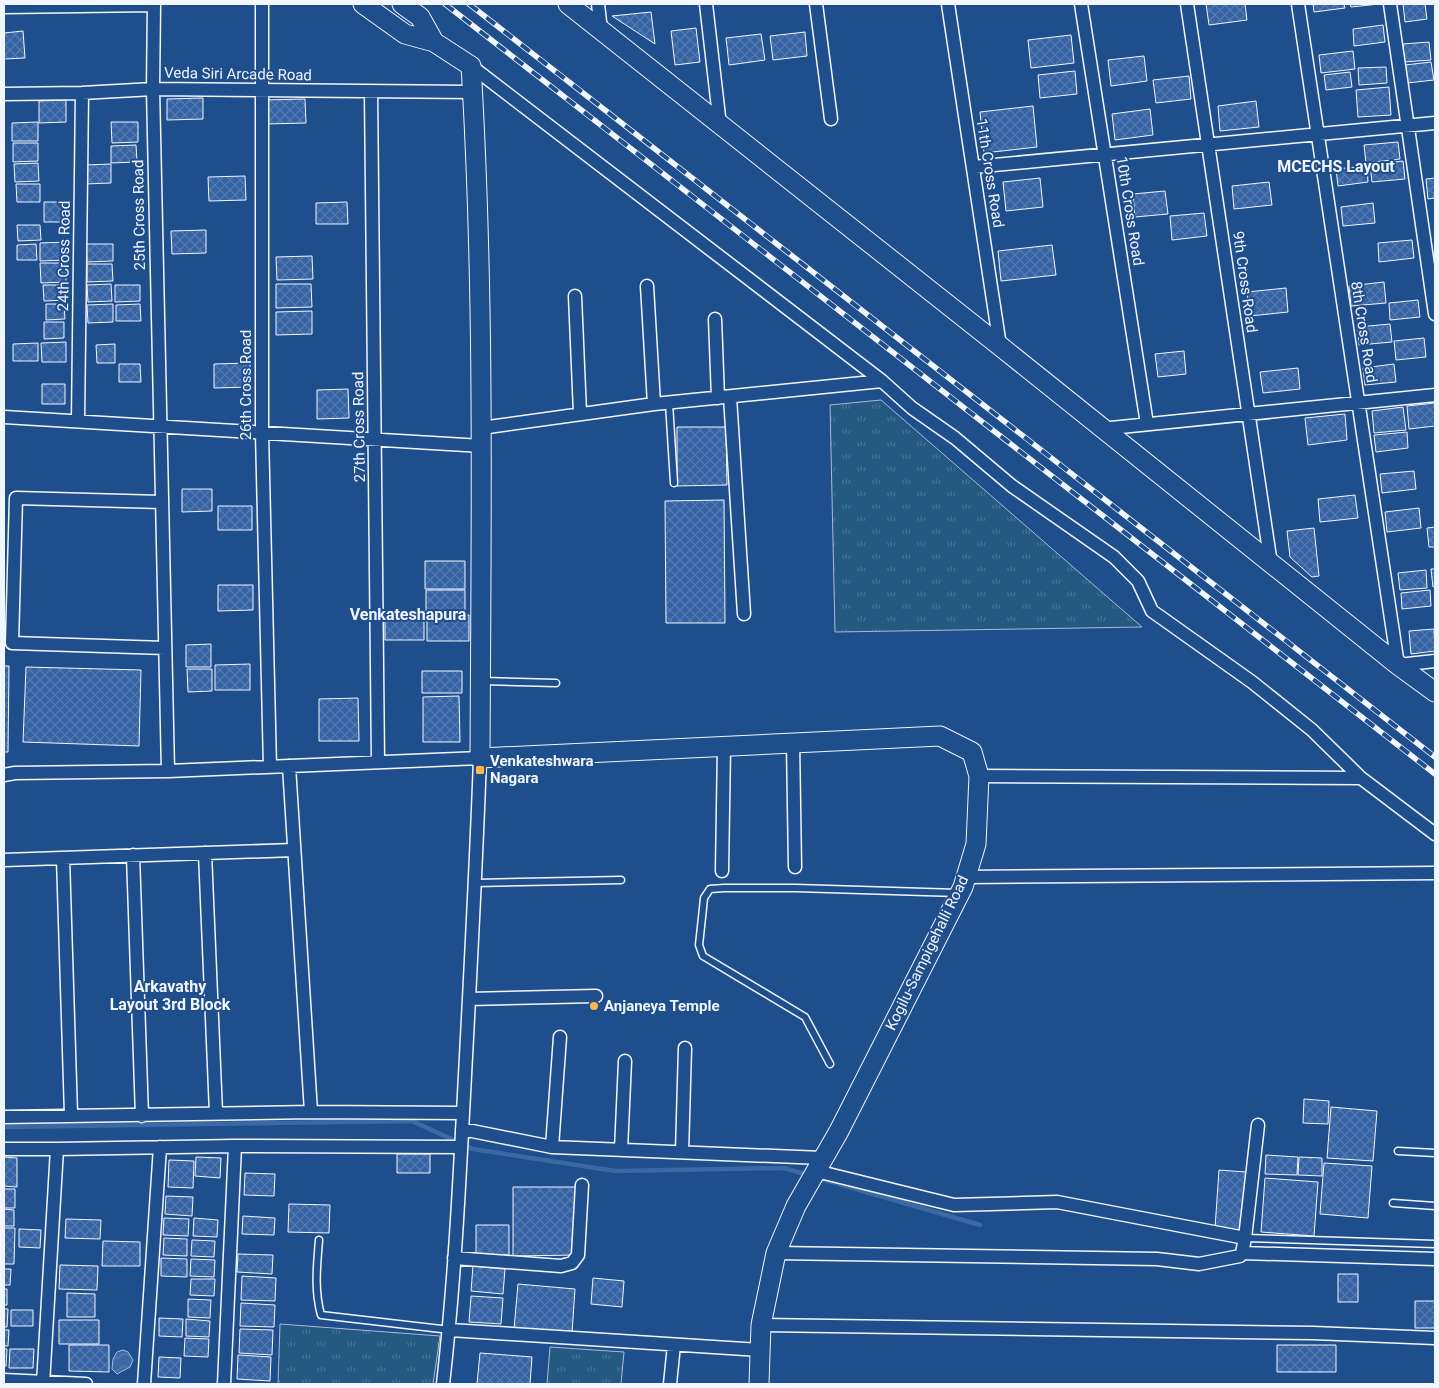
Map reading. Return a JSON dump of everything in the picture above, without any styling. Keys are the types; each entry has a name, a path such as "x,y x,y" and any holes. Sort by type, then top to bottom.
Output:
{"street":[{"path":"4,7 153,4"},
{"name":"25th Cross Road","path":"153,4 153,89 168,771"},
{"name":"26th Cross Road","path":"262,4 262,433 270,767"},
{"path":"363,4 405,34 434,42 471,66 882,381 912,408 955,438 1012,486 1114,557 1138,581 1152,611 1252,682 1312,730 1361,778 1435,834"},
{"path":"402,4 420,17 434,42"},
{"path":"568,4 1000,346 1398,665 1435,692"},
{"path":"598,4 601,30"},
{"path":"706,4 720,125"},
{"path":"816,4 831,119"},
{"name":"11th Cross Road","path":"948,4 1000,346"},
{"name":"10th Cross Road","path":"1081,4 1146,424"},
{"name":"9th Cross Road","path":"1187,4 1271,564"},
{"name":"8th Cross Road","path":"1298,4 1398,665"},
{"path":"1390,4 1435,314"},
{"path":"443,1384 450,1330 462,1139 476,883 480,758 482,437 480,293 471,66"},
{"name":"Veda Siri Arcade Road","path":"4,94 82,93 153,89 472,92"},
{"name":"27th Cross Road","path":"371,92 378,762"},
{"name":"24th Cross Road","path":"78,421 82,93"},
{"path":"973,167 1435,123"},
{"path":"647,286 654,404"},
{"path":"575,296 580,413"},
{"path":"714,319 724,397 744,614"},
{"path":"4,417 375,439 482,437 580,413 882,381"},
{"path":"1102,429 1435,394"},
{"path":"162,502 16,498 12,643 165,648"},
{"path":"1398,665 1435,662"},
{"name":"Kogilu-Sampigehalli Road","path":"480,758 940,736 972,752 979,776 976,844 962,885 839,1131 796,1206 776,1253 761,1325 759,1384"},
{"path":"793,742 795,867"},
{"path":"722,871 724,746"},
{"path":"4,775 15,773 168,771 480,758"},
{"path":"289,766 311,1112"},
{"path":"979,776 1361,778"},
{"path":"4,860 294,850"},
{"path":"205,853 216,1113"},
{"path":"132,855 142,1116"},
{"path":"63,858 71,1116"},
{"path":"962,885 1435,873"},
{"path":"469,1000 596,996"},
{"path":"552,1147 560,1037"},
{"path":"682,1152 685,1048"},
{"path":"621,1150 624,1060"},
{"path":"4,1117 142,1116 216,1113 463,1112"},
{"path":"776,1253 1157,1259 1199,1264 1240,1256 1245,1238 1258,1125"},
{"path":"4,1149 235,1146 462,1139 552,1147 682,1152 816,1171 954,1205 1057,1202 1245,1238"},
{"path":"144,1384 160,1146"},
{"path":"224,1384 235,1146"},
{"path":"43,1383 57,1149"},
{"path":"454,1258 561,1266 572,1263 578,1255 582,1186"},
{"path":"1242,1253 1435,1259"},
{"path":"761,1325 1314,1333 1435,1338"},
{"path":"450,1330 760,1350"},
{"path":"670,1384 674,1345"},
{"path":"4,1380 86,1384"}],"lane":[{"path":"669,403 674,483"},
{"path":"480,681 556,683"},
{"path":"476,883 622,880"},
{"path":"830,1064 805,1017 703,956 699,945 704,898 710,889 962,885"},
{"path":"1398,1151 1435,1153"},
{"path":"1394,1203 1435,1206"},
{"path":"1245,1238 1435,1244"},
{"path":"319,1240 315,1281 321,1315 450,1330"}],"green space":[{"path":"881,400 1142,627 835,632 830,405"},
{"path":"280,1324 440,1336 433,1384 278,1384"},
{"path":"550,1347 624,1352 621,1384 547,1384"}],"water":[{"path":"123,1350 128,1352 133,1360 130,1367 117,1374 112,1369 113,1359 117,1352"}],"building":[{"path":"1206,4 1245,4 1247,20 1209,25"},
{"path":"1313,4 1344,4 1345,8 1314,12"},
{"path":"1350,4 1379,4 1351,7"},
{"path":"1403,4 1425,4 1427,19 1405,22"},
{"path":"651,12 655,44 612,16"},
{"path":"1383,25 1385,42 1354,46 1353,29"},
{"path":"696,28 700,62 675,65 671,31"},
{"path":"23,31 25,58 4,59 4,33"},
{"path":"805,32 807,56 773,60 770,36"},
{"path":"761,34 765,60 729,65 726,38"},
{"path":"1071,35 1074,63 1031,68 1028,40"},
{"path":"1429,42 1431,60 1404,62 1403,44"},
{"path":"1353,51 1355,69 1321,73 1319,55"},
{"path":"1144,56 1147,81 1111,86 1108,60"},
{"path":"1431,62 1434,80 1407,83 1405,65"},
{"path":"1386,67 1387,83 1359,85 1358,68"},
{"path":"1075,71 1077,94 1040,98 1038,75"},
{"path":"1350,72 1352,87 1326,90 1324,75"},
{"path":"1189,76 1191,99 1156,103 1153,80"},
{"path":"1389,87 1391,115 1358,117 1356,90"},
{"path":"203,98 203,119 167,120 167,99"},
{"path":"305,99 306,123 266,124 265,100"},
{"path":"66,100 66,122 39,123 39,101"},
{"path":"1256,101 1259,127 1220,131 1218,106"},
{"path":"1033,106 1037,147 984,153 980,112"},
{"path":"1150,109 1153,135 1115,140 1112,114"},
{"path":"38,122 38,141 12,141 12,123"},
{"path":"111,122 138,122 138,142 112,143"},
{"path":"1398,142 1400,159 1366,163 1364,145"},
{"path":"13,143 38,143 38,161 13,162"},
{"path":"136,145 137,162 111,163 111,146"},
{"path":"1403,161 1405,179 1372,182 1370,165"},
{"path":"38,163 39,181 15,182 14,164"},
{"path":"111,164 111,183 85,184 85,165"},
{"path":"1367,166 1368,182 1338,186 1336,169"},
{"path":"245,176 246,200 209,201 208,177"},
{"path":"1040,178 1043,207 1006,211 1003,182"},
{"path":"1435,178 1435,198 1428,199 1426,179"},
{"path":"1269,182 1272,205 1234,209 1232,186"},
{"path":"16,184 40,184 40,202 17,202"},
{"path":"1165,191 1168,214 1135,217 1133,194"},
{"path":"44,202 65,202 66,222 44,222"},
{"path":"347,202 348,224 316,224 316,203"},
{"path":"1373,203 1375,223 1343,226 1341,207"},
{"path":"1204,213 1207,236 1172,240 1170,216"},
{"path":"17,225 40,225 41,240 18,241"},
{"path":"206,230 206,253 172,254 171,231"},
{"path":"1412,240 1414,258 1379,262 1378,243"},
{"path":"66,242 67,260 40,261 40,243"},
{"path":"36,244 37,260 17,260 17,245"},
{"path":"86,244 113,244 113,261 87,262"},
{"path":"1052,245 1056,275 1001,281 998,251"},
{"path":"312,256 313,279 277,280 276,257"},
{"path":"40,263 66,263 66,282 41,283"},
{"path":"87,264 112,264 113,281 87,282"},
{"path":"1384,282 1386,303 1351,306 1349,286"},
{"path":"111,284 112,301 88,302 87,285"},
{"path":"276,284 311,284 312,307 276,308"},
{"path":"43,285 66,285 66,300 44,301"},
{"path":"115,285 140,285 140,301 115,302"},
{"path":"1286,288 1288,312 1250,316 1247,292"},
{"path":"1418,300 1420,317 1390,320 1389,303"},
{"path":"46,304 64,304 65,319 46,320"},
{"path":"113,304 113,322 88,323 87,305"},
{"path":"140,304 141,321 116,321 116,305"},
{"path":"312,311 312,334 276,335 276,312"},
{"path":"44,322 64,322 64,338 44,339"},
{"path":"1390,324 1392,342 1359,345 1358,327"},
{"path":"1424,338 1426,357 1396,360 1394,341"},
{"path":"66,342 66,362 42,362 41,343"},
{"path":"38,343 38,361 13,361 13,344"},
{"path":"115,344 115,363 97,363 96,345"},
{"path":"1184,351 1186,374 1158,377 1155,354"},
{"path":"250,363 250,387 214,388 214,364"},
{"path":"119,364 140,364 141,382 119,382"},
{"path":"1394,364 1396,382 1365,385 1363,368"},
{"path":"1298,368 1300,389 1263,393 1260,372"},
{"path":"42,384 65,384 65,404 42,404"},
{"path":"348,389 349,418 317,419 317,390"},
{"path":"1435,403 1435,426 1409,429 1407,406"},
{"path":"1403,407 1406,430 1374,433 1372,411"},
{"path":"1345,414 1347,440 1308,445 1305,418"},
{"path":"677,427 726,427 727,485 677,486"},
{"path":"1407,432 1408,448 1376,452 1374,435"},
{"path":"1414,471 1416,489 1382,493 1380,474"},
{"path":"182,489 212,489 212,511 182,512"},
{"path":"1355,495 1358,518 1320,522 1318,499"},
{"path":"724,500 725,623 666,623 665,501"},
{"path":"218,506 252,506 252,530 218,530"},
{"path":"1419,508 1421,528 1387,532 1385,512"},
{"path":"1435,527 1435,547 1429,547 1427,528"},
{"path":"1314,528 1319,576 1312,577 1290,557 1287,531"},
{"path":"425,561 465,561 465,589 425,589"},
{"path":"1431,569 1435,569 1435,586 1433,587"},
{"path":"1426,570 1427,588 1400,590 1398,573"},
{"path":"218,585 253,585 253,610 218,611"},
{"path":"426,590 465,590 465,613 426,614"},
{"path":"1430,590 1431,606 1402,609 1401,593"},
{"path":"424,614 424,640 385,640 385,615"},
{"path":"427,615 469,615 469,641 427,641"},
{"path":"1434,629 1435,651 1411,654 1409,631"},
{"path":"211,644 211,667 186,667 186,645"},
{"path":"250,664 250,690 215,690 215,665"},
{"path":"4,666 9,666 8,752 4,752"},
{"path":"26,667 141,670 139,746 23,742"},
{"path":"187,669 212,669 212,691 188,692"},
{"path":"422,671 462,671 462,693 422,693"},
{"path":"459,696 460,742 423,742 423,697"},
{"path":"358,698 359,741 319,741 319,699"},
{"path":"1304,1099 1329,1101 1328,1124 1303,1123"},
{"path":"1331,1107 1377,1111 1373,1161 1327,1158"},
{"path":"397,1154 430,1154 430,1173 397,1173"},
{"path":"1266,1155 1298,1157 1297,1175 1265,1174"},
{"path":"4,1157 17,1158 17,1187 4,1186"},
{"path":"196,1157 221,1158 220,1178 195,1176"},
{"path":"1299,1157 1322,1158 1322,1176 1298,1175"},
{"path":"169,1160 194,1161 193,1188 168,1187"},
{"path":"1324,1163 1372,1166 1368,1218 1320,1214"},
{"path":"1219,1170 1246,1172 1241,1230 1215,1228"},
{"path":"245,1173 275,1174 274,1196 244,1195"},
{"path":"1265,1178 1318,1182 1314,1236 1261,1232"},
{"path":"513,1187 576,1187 576,1255 513,1256"},
{"path":"4,1189 15,1189 15,1208 4,1208"},
{"path":"166,1196 193,1197 192,1216 165,1214"},
{"path":"289,1204 330,1205 329,1233 288,1232"},
{"path":"4,1209 14,1210 14,1226 4,1226"},
{"path":"243,1216 275,1218 274,1235 242,1234"},
{"path":"164,1218 189,1219 188,1236 163,1235"},
{"path":"194,1218 218,1220 217,1237 193,1236"},
{"path":"66,1219 101,1220 100,1239 65,1238"},
{"path":"476,1225 509,1225 509,1255 476,1255"},
{"path":"4,1228 15,1228 14,1264 4,1264"},
{"path":"19,1229 41,1230 40,1248 19,1247"},
{"path":"164,1238 187,1239 187,1256 163,1255"},
{"path":"192,1240 215,1241 214,1257 191,1256"},
{"path":"103,1241 140,1242 140,1266 102,1266"},
{"path":"238,1254 273,1255 272,1274 237,1272"},
{"path":"161,1258 187,1259 187,1277 161,1276"},
{"path":"191,1259 215,1260 214,1277 190,1276"},
{"path":"60,1265 98,1266 97,1290 59,1289"},
{"path":"473,1266 505,1269 503,1294 471,1291"},
{"path":"4,1269 11,1269 10,1285 4,1285"},
{"path":"1338,1274 1358,1274 1358,1302 1338,1302"},
{"path":"242,1276 276,1278 275,1301 241,1300"},
{"path":"593,1278 624,1281 622,1307 591,1304"},
{"path":"191,1279 215,1279 214,1296 190,1295"},
{"path":"518,1284 575,1289 572,1333 514,1329"},
{"path":"4,1289 7,1289 7,1305 4,1305"},
{"path":"67,1293 95,1294 95,1317 67,1317"},
{"path":"471,1296 503,1298 501,1324 469,1322"},
{"path":"188,1299 211,1300 210,1318 188,1317"},
{"path":"1415,1301 1435,1301 1435,1328 1415,1328"},
{"path":"241,1303 275,1305 274,1327 240,1326"},
{"path":"4,1309 8,1309 7,1327 4,1327"},
{"path":"11,1310 33,1310 33,1326 11,1326"},
{"path":"159,1318 183,1319 182,1337 159,1336"},
{"path":"186,1319 210,1321 209,1337 186,1336"},
{"path":"59,1320 99,1320 99,1344 59,1344"},
{"path":"240,1329 273,1330 272,1355 239,1353"},
{"path":"4,1330 9,1330 8,1346 4,1346"},
{"path":"185,1338 209,1339 208,1357 184,1356"},
{"path":"69,1345 109,1345 109,1372 69,1371"},
{"path":"1277,1345 1336,1345 1336,1372 1277,1372"},
{"path":"4,1349 7,1349 6,1366 4,1366"},
{"path":"10,1349 34,1349 33,1368 9,1368"},
{"path":"480,1353 532,1357 530,1384 477,1384"},
{"path":"238,1355 271,1357 270,1381 237,1379"},
{"path":"159,1357 181,1358 180,1378 158,1377"}],"waterway":[{"path":"4,1127 412,1121 473,1149 615,1171 784,1168 808,1175"},
{"path":"818,1178 980,1225"}],"railway":[{"path":"445,4 1435,774"},
{"path":"469,4 1435,757"}],"place":[{"name":"Venkateshwara Nagara","path":"480,770"},
{"name":"Anjaneya Temple","path":"594,1006"}],"district":[{"name":"MCECHS Layout","path":"1336,166"},
{"name":"Venkateshapura","path":"408,614"},
{"name":"Arkavathy Layout 3rd Block","path":"170,995"}]}
